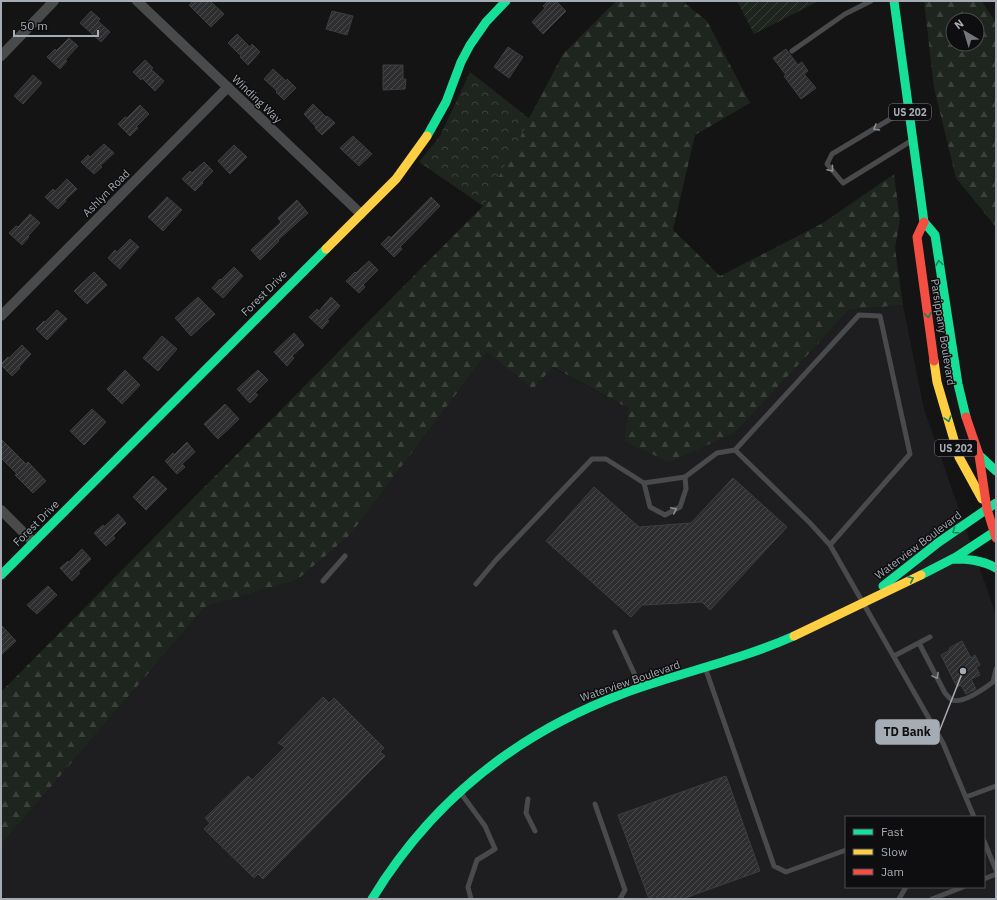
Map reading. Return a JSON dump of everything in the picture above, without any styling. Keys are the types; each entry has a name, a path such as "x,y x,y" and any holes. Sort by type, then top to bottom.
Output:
{"main road":[{"name":"Forest Drive","path":"1,575 396,179 415,155 433,127 446,102 462,62 472,42 486,23 506,1"},
{"name":"Parsippany Boulevard","path":"894,1 924,222 917,237 937,382 959,457 987,509"},
{"name":"Parsippany Boulevard","path":"924,222 935,235 958,384 969,427 979,455 987,509 995,534"},
{"path":"979,455 996,471"},
{"name":"Waterview Boulevard","path":"863,602 939,542 996,503"},
{"name":"Waterview Boulevard","path":"372,899 392,867 437,812 486,768 509,751 548,727 592,705 743,656 780,642 952,559 995,534"},
{"path":"952,559 988,563 996,568"}],"street":[{"path":"1,56 54,1"},
{"name":"Winding Way","path":"137,1 361,214"},
{"name":"Ashlyn Road","path":"1,316 228,87"},
{"path":"1,510 33,542"}],"lane":[{"path":"792,51 845,14 871,1"},
{"path":"909,108 832,154 827,164 843,183 914,140"},
{"path":"476,584 496,560 592,459 606,459 644,483 685,477 718,453 735,450 859,315 880,316 910,454 830,545"},
{"path":"735,450 810,523 830,545 943,743 974,816"},
{"path":"644,483 650,507 665,515 680,507 686,489 685,477"},
{"path":"322,581 345,556"},
{"path":"615,632 641,688"},
{"path":"894,656 930,637"},
{"path":"919,643 945,693 952,700 961,701 993,682 996,669"},
{"path":"705,668 774,866 786,872 845,850"},
{"path":"966,797 996,786"},
{"path":"460,791 485,826 495,849 477,860 468,887 471,899"},
{"path":"528,799 526,813 535,831"},
{"path":"595,804 625,890 620,899"},
{"path":"985,843 996,870"},
{"path":"985,879 996,874"},
{"path":"900,899 906,888"},
{"path":"932,899 960,888"}],"shaded area":[{"path":"903,305 924,409 996,615 996,899 9,899 1,896 1,845 205,607 297,580 349,536 487,353 533,389 552,367 628,408 624,441 736,432 849,310"}],"green space":[{"path":"616,1 682,1 707,21 750,103 695,135 673,230 720,276 823,223 894,174 900,220 895,248 903,305 849,310 736,432 669,462 624,441 628,408 553,367 533,389 487,353 349,536 297,580 205,607 1,845 1,692 483,206 563,54"},
{"path":"737,1 819,1 754,34"},
{"path":"924,1 982,1 996,23 996,227 956,178 934,88"},
{"path":"470,72 530,119 483,206 419,162 440,136"}],"building":[{"path":"193,1 210,1 224,14 211,27 189,5"},
{"path":"548,1 556,1 566,11 543,34 532,22 545,8 543,6"},
{"path":"91,11 100,19 98,21 110,32 101,42 80,23"},
{"path":"332,11 353,16 347,35 326,29"},
{"path":"237,34 250,47 252,44 260,52 248,65 228,43"},
{"path":"69,38 78,46 65,60 67,61 60,69 47,57 55,49 56,51"},
{"path":"508,47 523,57 509,78 494,67"},
{"path":"786,49 798,65 802,62 808,71 804,74 816,88 801,99 773,58"},
{"path":"145,60 153,68 151,69 164,81 155,91 142,78 141,80 133,72"},
{"path":"383,65 403,65 403,79 406,79 405,89 383,90"},
{"path":"273,69 286,81 287,79 296,88 284,100 264,79"},
{"path":"33,75 42,83 23,104 14,96"},
{"path":"313,104 326,117 327,116 335,123 322,135 304,114"},
{"path":"140,105 149,114 136,127 138,128 130,136 118,124 125,117 127,118"},
{"path":"353,136 372,154 359,166 340,148"},
{"path":"104,144 114,153 94,174 81,162 88,155 90,157"},
{"path":"234,145 247,157 230,174 218,161"},
{"path":"204,162 213,171 195,191 182,179 190,171 192,173"},
{"path":"67,179 77,189 58,209 45,197 53,189 55,191"},
{"path":"167,197 182,210 163,231 148,217"},
{"path":"431,197 440,206 400,247 402,249 394,257 381,244 389,236 391,238"},
{"path":"297,200 308,213 278,240 279,241 260,260 251,250 281,222 278,218"},
{"path":"30,214 40,223 22,245 9,233 16,226 18,227"},
{"path":"130,239 139,247 120,269 108,258 115,250 117,252"},
{"path":"369,261 378,270 363,285 365,287 359,293 346,281"},
{"path":"234,267 243,276 223,298 212,288"},
{"path":"94,272 107,285 87,304 74,291"},
{"path":"198,297 215,314 191,336 175,318"},
{"path":"331,297 340,306 327,320 329,321 322,329 309,317 317,309 319,311"},
{"path":"57,310 67,319 47,340 36,329"},
{"path":"294,333 304,345 292,356 294,358 287,366 274,352"},
{"path":"162,336 177,349 158,371 143,358"},
{"path":"22,345 31,354 12,376 1,364"},
{"path":"125,370 140,385 122,404 107,389"},
{"path":"258,370 268,380 255,393 258,395 250,403 237,389"},
{"path":"225,404 239,419 218,439 204,424"},
{"path":"92,409 106,422 84,445 70,431"},
{"path":"1,439 26,464 28,462 46,481 33,493 1,458"},
{"path":"187,442 195,452 182,464 185,467 177,474 165,461 173,453 174,455"},
{"path":"153,476 167,489 146,510 133,497"},
{"path":"733,478 787,527 710,610 702,602 642,605 631,617 546,541 594,487 639,527 691,523"},
{"path":"118,514 126,523 113,536 115,538 106,546 94,533 103,525 104,527"},
{"path":"82,549 91,559 78,572 80,573 72,581 60,568 68,561 69,562"},
{"path":"48,586 57,595 37,614 27,605"},
{"path":"1,625 16,641 1,655"},
{"path":"962,641 971,658 975,655 980,665 976,667 980,675 971,679 976,689 966,694 961,685 957,687 941,655 950,650 949,648"},
{"path":"323,697 329,703 334,698 384,748 380,752 385,756 263,879 258,874 254,878 204,829 210,823 205,818 248,776 252,780 285,747 278,743"},
{"path":"726,776 760,871 682,899 649,899 618,815"}],"traffic: fast":[{"path":"427,136 446,102 461,62 470,45 486,22 506,1"},
{"path":"894,1 924,222 935,235 958,384 966,417"},
{"path":"1,575 326,249"},
{"path":"979,455 996,471"},
{"path":"987,509 996,503"},
{"path":"883,586 939,542 987,509"},
{"path":"921,575 956,557 994,532"},
{"path":"952,559 975,560 996,568"},
{"path":"372,899 395,864 421,832 449,802 479,775 512,751 547,729 583,710 622,694 751,653 794,636"}],"traffic: slow":[{"path":"326,249 396,179 427,136"},
{"path":"934,361 937,382 959,457 982,499"},
{"path":"794,636 921,575"}],"traffic: jam":[{"path":"924,222 917,237 934,361"},
{"path":"966,417 979,455 987,509 996,538"}],"place":[{"name":"TD Bank","path":"963,671"}]}
